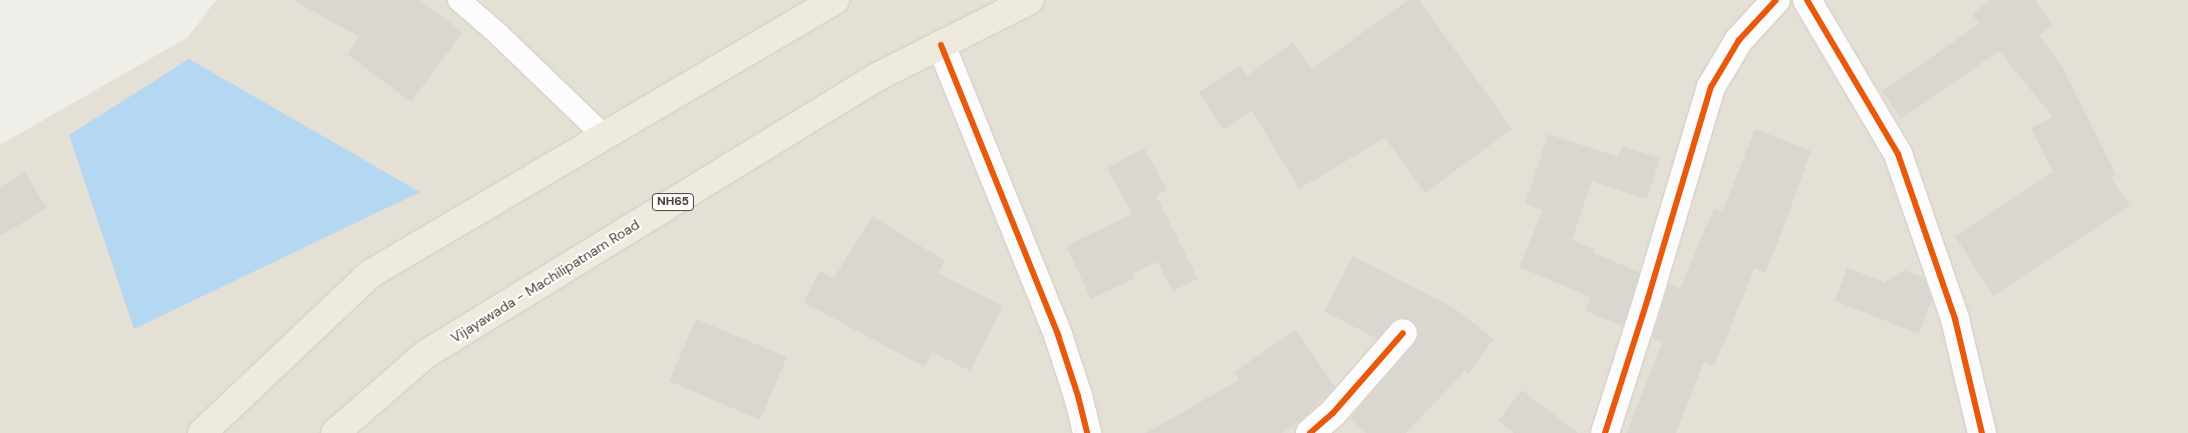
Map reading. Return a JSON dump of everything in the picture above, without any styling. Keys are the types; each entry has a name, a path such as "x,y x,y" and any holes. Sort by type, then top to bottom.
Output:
{"highway":[{"path":"202,433 370,274 835,0"},
{"name":"Vijayawada - Machilipatnam Road","path":"335,433 426,354 877,77 1030,0"}],"street":[{"path":"1605,433 1648,298 1711,87 1740,40 1776,0"},
{"path":"1807,0 1898,154 1955,319 1982,433"},
{"path":"940,45 1058,335 1078,396 1087,433"},
{"path":"1310,433 1333,412 1403,333"}],"lane":[{"path":"459,0 498,33 605,137"}],"shaded area":[{"path":"216,0 2188,0 2188,433 0,433 0,145 188,37"}],"water":[{"path":"189,59 420,192 134,329 69,135"}],"building":[{"path":"293,0 420,0 463,32 411,102 347,54 359,37"},
{"path":"1408,0 1419,0 1512,129 1425,193 1385,138 1299,189 1252,111 1223,130 1199,92 1240,65 1247,76 1293,42 1312,69"},
{"path":"1990,0 2035,0 2053,25 2039,36 2062,66 2116,175 2111,178 2130,206 1993,296 1955,236 2053,172 2031,128 2053,117 1999,51 1901,119 1882,91 1979,24 1972,14"},
{"path":"1755,129 1811,151 1765,273 1755,268 1714,366 1704,362 1676,433 1627,433 1662,342 1652,338 1669,284 1680,288 1714,208 1722,212"},
{"path":"1548,134 1618,157 1622,146 1660,158 1647,199 1592,181 1572,240 1595,249 1593,253 1640,272 1623,326 1585,311 1590,297 1519,267 1543,210 1525,204"},
{"path":"1144,148 1167,190 1156,196 1198,279 1173,291 1157,262 1133,274 1135,278 1091,299 1066,246 1132,214 1107,168"},
{"path":"25,172 47,208 0,236 0,187"},
{"path":"872,216 945,261 938,273 1003,306 970,371 932,352 925,367 803,302 820,271 834,278"},
{"path":"1353,256 1454,308 1494,339 1468,374 1465,371 1406,433 1366,433 1350,418 1415,343 1418,336 1418,328 1413,321 1406,318 1398,318 1392,322 1377,339 1324,311"},
{"path":"1847,268 1883,281 1882,284 1904,270 1924,278 1932,299 1919,334 1835,301"},
{"path":"696,319 787,357 760,420 669,381"},
{"path":"1296,330 1335,387 1301,420 1282,433 1146,433 1239,380 1234,372"},
{"path":"1522,390 1578,433 1514,433 1498,421"}],"cycle path":[{"path":"1605,433 1648,298 1711,87 1739,40 1776,0"},
{"path":"1807,0 1898,154 1955,319 1982,433"},
{"path":"941,45 1058,335 1078,396 1087,433"},
{"path":"1310,433 1333,413 1403,333"}]}
